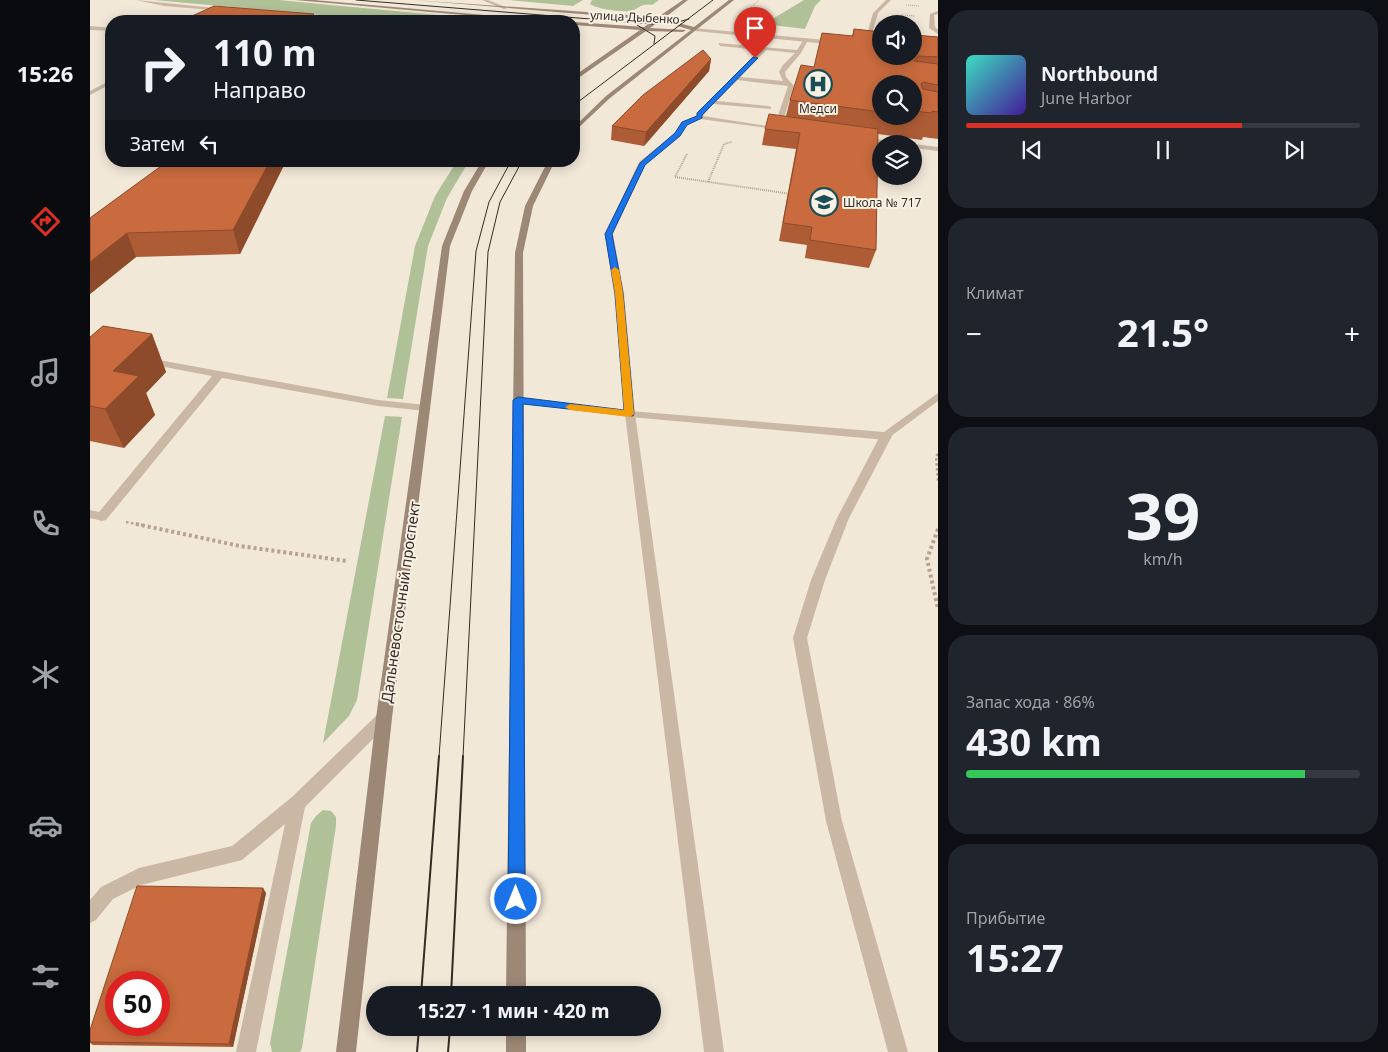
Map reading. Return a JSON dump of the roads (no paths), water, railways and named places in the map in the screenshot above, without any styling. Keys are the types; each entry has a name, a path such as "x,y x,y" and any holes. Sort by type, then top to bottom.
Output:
{"main road":[{"path":"297,0 474,15"},
{"name":"улица Дыбенко","path":"415,0 659,19 695,29"},
{"path":"580,75 686,0"},
{"path":"580,124 608,97 732,0"},
{"name":"улица Дыбенко","path":"580,24 644,29 695,29"},
{"name":"Дальневосточный проспект","path":"346,1052 384,718 446,246 468,190 482,167"},
{"path":"516,986 520,253 529,206 549,167"},
{"path":"516,1036 516,1052"}],"street":[{"path":"138,0 164,5 230,10"},
{"path":"484,0 506,8"},
{"path":"866,44 873,18 879,7 890,0"},
{"path":"938,12 932,14 932,28 938,32"},
{"name":"улица Дыбенко","path":"695,29 805,40 840,41 702,24"},
{"path":"90,28 105,29"},
{"path":"777,129 790,86 783,77 782,72 799,52 805,40"},
{"path":"858,40 866,44 872,44"},
{"path":"720,44 799,52"},
{"path":"700,117 699,115 765,48"},
{"path":"735,78 788,83"},
{"path":"90,93 105,85"},
{"path":"712,102 769,108"},
{"path":"714,1052 630,414 619,293 608,234 642,164 678,134 684,124 700,117 787,130"},
{"path":"856,138 872,140"},
{"path":"922,147 938,149"},
{"path":"139,359 392,405 426,408"},
{"path":"90,514 102,517 219,374"},
{"path":"898,1052 834,821 800,638 818,580 843,518 886,436 938,396"},
{"path":"518,400 630,414 886,436"},
{"path":"90,914 107,893 139,877 236,854 298,803 384,718"},
{"path":"246,1052 298,803"}],"tram line":[{"path":"356,0 541,15"},
{"path":"687,19 713,0"},
{"path":"580,18 652,24 674,23 687,19"},
{"path":"580,100 687,19"},
{"path":"637,25 655,36 654,44"},
{"path":"439,757 476,251 489,202 508,167"},
{"path":"463,757 488,252 500,202 519,167"},
{"path":"422,986 439,756"},
{"path":"451,986 463,756"},
{"path":"417,1052 418,1036"},
{"path":"448,1052 449,1036"}],"place":[{"name":"Медси","path":"818,84"},
{"name":"Школа № 717","path":"824,202"}]}
